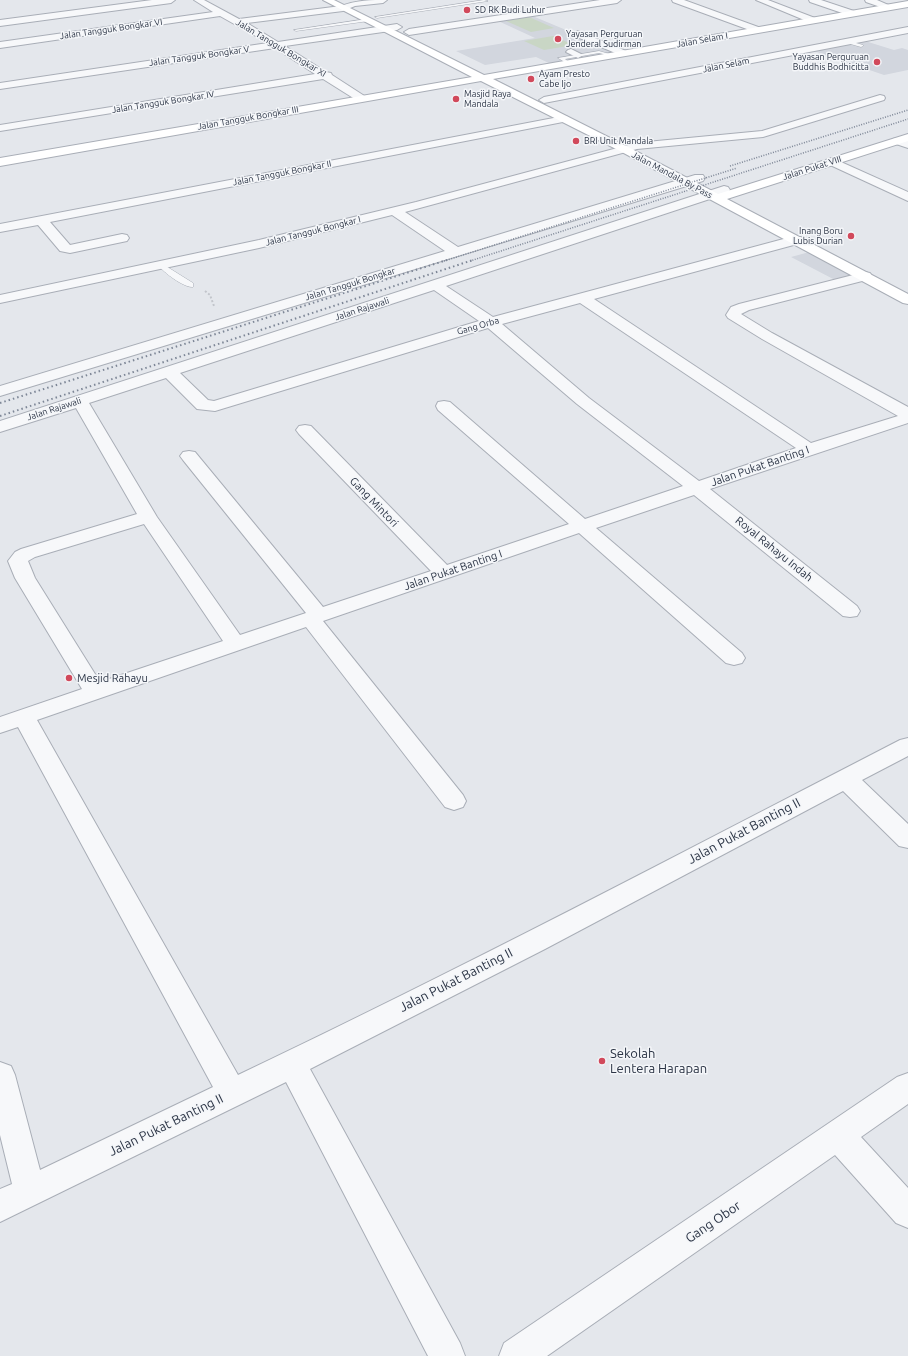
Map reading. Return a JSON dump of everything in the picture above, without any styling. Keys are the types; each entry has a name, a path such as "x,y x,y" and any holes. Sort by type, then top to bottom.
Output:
{"street":[{"path":"0,23 171,0"},
{"name":"Jalan Tangguk Bongkar XI","path":"198,0 223,13 327,75 362,99"},
{"name":"Jalan Mandala By Pass","path":"327,0 343,4 372,18 409,32 544,100 630,148 880,272"},
{"path":"238,22 343,4 383,0"},
{"path":"409,32 596,1 617,0"},
{"path":"676,0 758,30"},
{"path":"760,0 812,20"},
{"path":"813,0 851,14"},
{"path":"869,0 889,7"},
{"path":"899,0 908,4"},
{"name":"Jalan Mandala By Pass","path":"352,4 385,29 564,119 630,148"},
{"name":"Jalan Selam I","path":"496,76 908,4"},
{"name":"Jalan Tangguk Bongkar VI","path":"0,45 223,13"},
{"name":"Jalan Tangguk Bongkar V","path":"0,86 397,27"},
{"name":"Jalan Selam","path":"544,100 908,30"},
{"path":"578,34 623,53"},
{"name":"Jalan Tangguk Bongkar IV","path":"0,128 327,75"},
{"name":"Jalan Tangguk Bongkar III","path":"0,162 496,76"},
{"name":"Jalan Tangguk Bongkar I","path":"0,299 259,244 394,211 630,148 763,134 880,98"},
{"name":"Jalan Tangguk Bongkar II","path":"0,228 564,119"},
{"path":"902,139 908,145"},
{"name":"Jalan Pukat VIII","path":"721,194 832,162 902,139"},
{"path":"832,162 908,197"},
{"name":"Jalan Tangguk Bongkar","path":"0,391 693,180"},
{"name":"Jalan Mandala By Pass","path":"721,194 796,240 908,300"},
{"name":"Jalan Rajawali","path":"0,427 721,194"},
{"path":"394,211 456,252"},
{"path":"41,220 64,248 70,249 122,238"},
{"name":"Gang Orba","path":"172,375 203,404 215,406 491,322 796,240"},
{"path":"865,276 744,307 736,310 733,314 766,336 908,414"},
{"name":"Royal Rahayu Indah","path":"436,285 491,322 583,402 697,488 850,611"},
{"path":"583,298 808,449"},
{"path":"80,401 148,518 235,643"},
{"path":"444,406 734,658"},
{"name":"Jalan Pukat Banting I","path":"0,725 314,616 697,488 808,449 908,418"},
{"name":"Gang Mintori","path":"306,430 444,573"},
{"path":"189,456 314,616 454,801"},
{"path":"95,692 20,568 18,561 22,556 28,553 148,518"},
{"path":"24,716 232,1093"},
{"name":"Jalan Pukat Banting II","path":"0,1206 292,1064 535,941 908,746"},
{"path":"845,778 908,839"},
{"path":"292,1064 447,1356"},
{"path":"0,1076 30,1191"},
{"name":"Gang Obor","path":"517,1356 908,1087"},
{"path":"838,1136 908,1212"}],"lane":[{"path":"296,30 486,0"},
{"path":"849,42 861,46"},
{"path":"568,63 560,58 575,54 601,52 611,56"},
{"path":"161,265 169,272 190,285"}],"path":[{"path":"190,285 208,292 212,297 213,306 241,317"}],"shaded area":[{"name":"Yayasan Perguruan Jenderal Sudirman","path":"530,15 619,52 551,64 536,57 485,65 456,51 535,38 496,20"},
{"name":"Yayasan Perguruan Buddhis Bodhicitta","path":"865,41 894,50 902,48 908,50 908,70 884,75 814,51"},
{"path":"813,251 861,275 837,281 791,257"}],"green space":[{"path":"529,17 554,28 531,32 506,21"},
{"path":"553,36 574,45 544,50 524,41"}],"railway":[{"path":"730,166 908,110"},
{"path":"470,261 908,119"},
{"path":"444,261 737,168"},
{"path":"0,403 447,260"},
{"path":"0,416 473,260"}],"place":[{"name":"SD RK Budi Luhur","path":"467,10"},
{"name":"Yayasan Perguruan Jenderal Sudirman","path":"558,39"},
{"name":"Yayasan Perguruan Buddhis Bodhicitta","path":"877,62"},
{"name":"Ayam Presto Cabe Ijo","path":"531,79"},
{"name":"Masjid Raya Mandala","path":"456,99"},
{"name":"BRI Unit Mandala","path":"576,141"},
{"name":"Inang Boru Lubis Durian","path":"851,236"},
{"name":"Mesjid Rahayu","path":"69,678"},
{"name":"Sekolah Lentera Harapan","path":"602,1061"}]}
